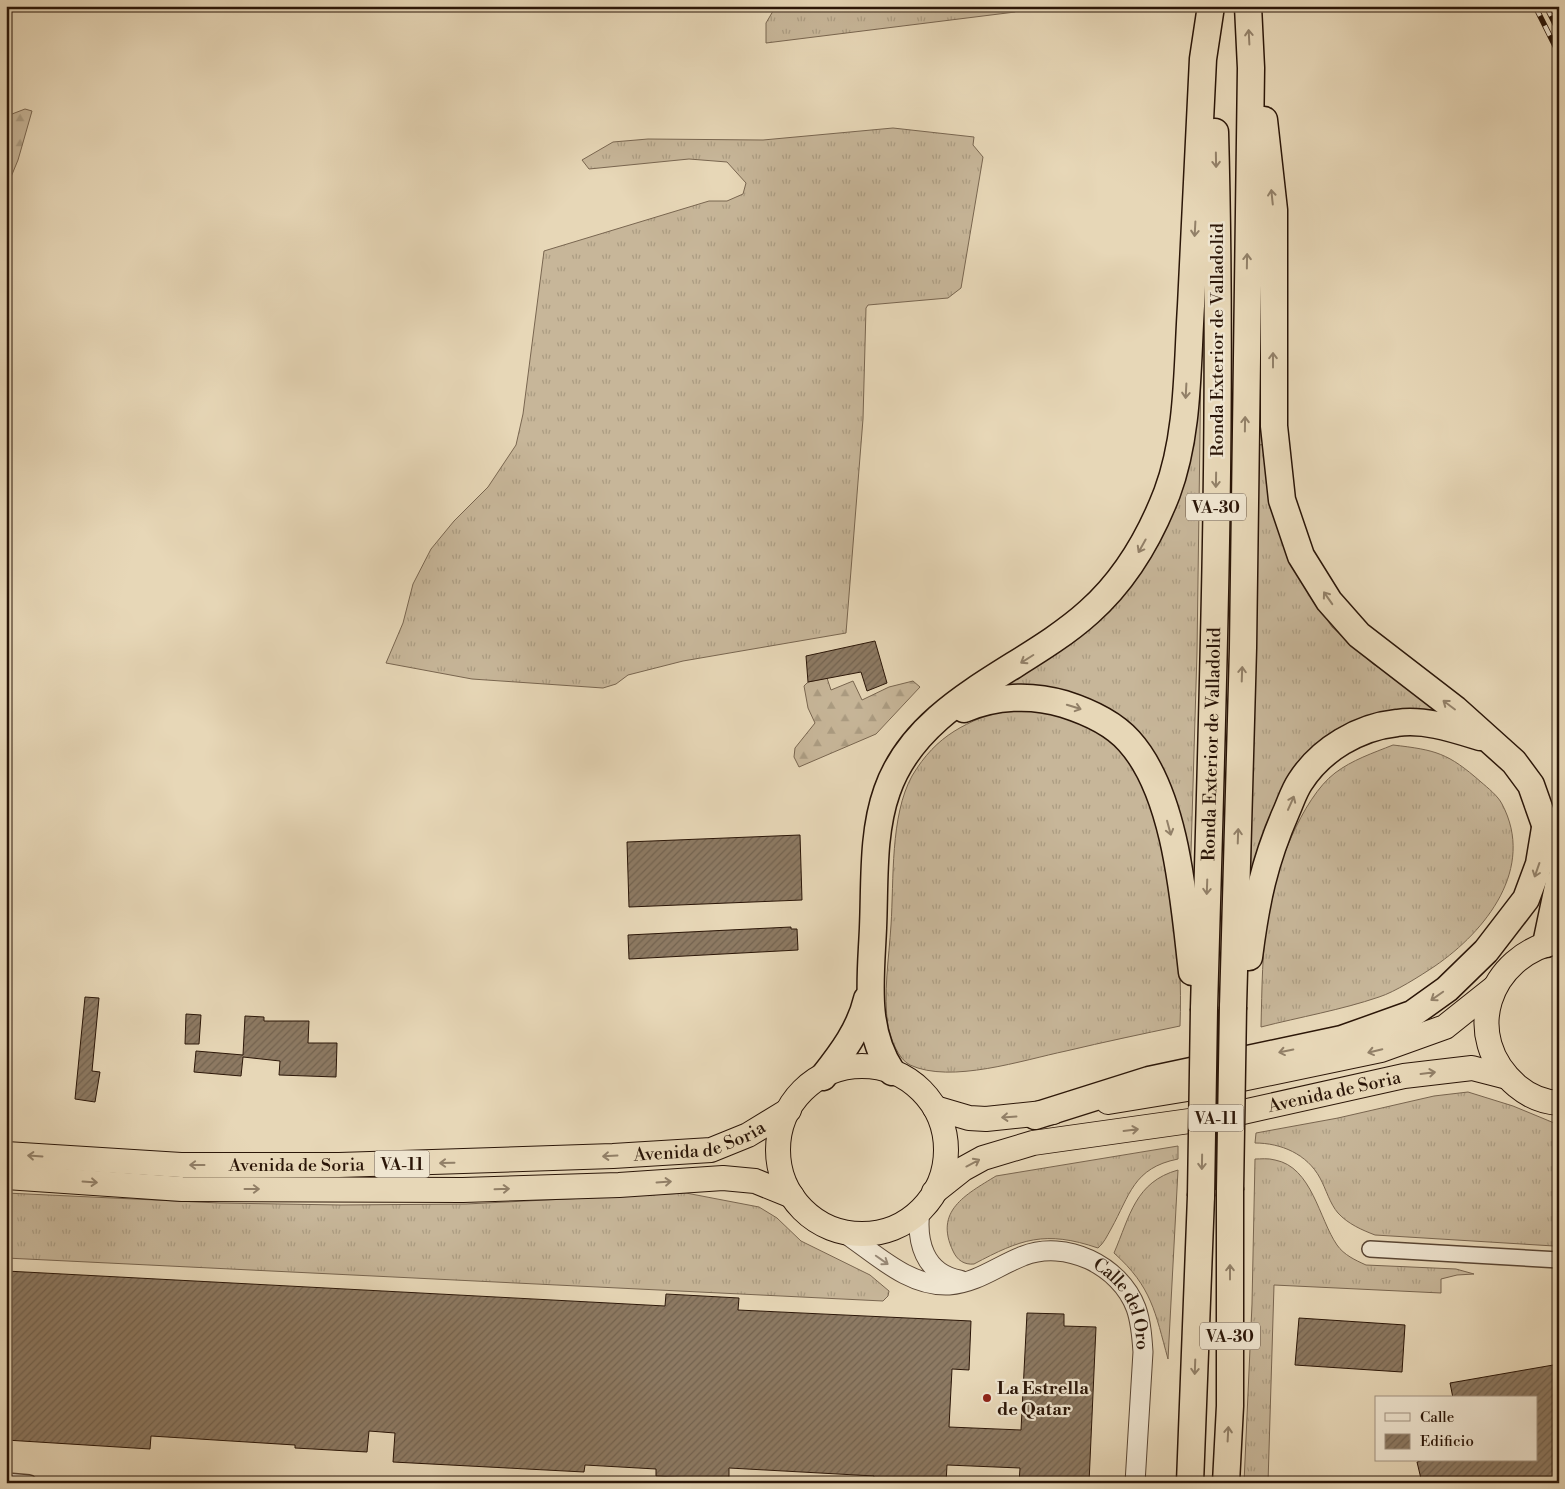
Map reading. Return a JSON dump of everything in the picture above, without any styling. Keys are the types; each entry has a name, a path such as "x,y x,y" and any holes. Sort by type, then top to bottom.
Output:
{"highway":[{"path":"892,1072 876,1043 872,1021 870,986 874,886 880,818 886,792 897,768 928,728 958,703 1033,655 1091,611 1123,574 1141,548 1168,491 1185,412 1203,59 1212,6"},
{"name":"Ronda Exterior de Valladolid","path":"1190,1483 1202,1196 1204,1008 1214,661 1219,286 1212,6"},
{"name":"Ronda Exterior de Valladolid","path":"1226,1483 1230,1406 1230,1190 1233,1007 1243,648 1251,68 1248,6"},
{"path":"1251,68 1263,115 1274,210 1274,426 1282,500 1301,556 1330,601 1359,635 1455,709 1485,738 1514,762 1531,784 1546,822 1559,864"},
{"path":"928,728 973,705 1003,698 1027,698 1053,701 1082,709 1107,723 1129,740 1158,787 1180,867 1193,983 1204,1008"},
{"path":"1233,1007 1246,975 1261,881 1278,832 1300,782 1329,750 1361,730 1399,722 1442,725 1485,738"},
{"path":"1035,1116 1149,1080 1342,1040 1412,1014 1447,989 1486,951 1526,899 1539,864 1546,822"},
{"path":"1553,943 1559,882"},
{"name":"VA-11","path":"1553,943 1525,953 1507,968 1494,988 1489,1003 1487,1035 1491,1050 1507,1077 1524,1092 1538,1099 1559,1103"},
{"path":"823,1077 846,1047 859,1024 870,986"},
{"name":"Avenida de Soria","path":"935,1108 969,1118 1035,1116 1218,1084 1381,1050 1445,1027 1494,988"},
{"name":"VA-11","path":"861,1067 892,1072 924,1093 935,1108 943,1127 946,1150 943,1171 927,1201 905,1222 880,1233 862,1235 843,1232 820,1223 804,1212 792,1196 782,1172 779,1148 782,1126 788,1110 803,1091 823,1077 842,1070 861,1067"},
{"name":"Avenida de Soria","path":"927,1201 963,1169 983,1158 1033,1142 1225,1116 1404,1076 1472,1068 1507,1077"},
{"name":"Avenida de Soria","path":"6,1154 181,1165 339,1165 613,1156 710,1150 748,1135 788,1110"},
{"name":"Avenida de Soria","path":"6,1177 182,1189 463,1190 619,1185 723,1178 755,1181 792,1196"}],"street":[{"path":"927,1201 918,1234 926,1259 935,1270 954,1279 968,1281"},
{"name":"Calle del Oro","path":"843,1232 896,1270 922,1281 950,1285 968,1281 1024,1255 1048,1250 1075,1253 1111,1274 1120,1282 1136,1307 1142,1333 1143,1352 1135,1483"},
{"path":"1370,1249 1559,1260"},
{"path":"6,1482 29,1483"}],"green space":[{"path":"776,6 1023,6 1015,12 766,43 766,23"},
{"path":"25,109 32,111 18,160 6,189 6,121 12,114"},
{"path":"893,128 974,137 973,145 983,157 961,288 948,298 868,305 866,308 863,419 846,633 683,661 628,675 616,684 603,688 472,679 386,663 403,623 413,584 431,549 454,521 488,487 516,445 523,414 544,251 709,201 727,201 743,194 746,183 727,162 689,159 589,169 582,160 613,142 648,139 763,140"},
{"path":"1201,362 1197,652 1190,886 1122,722 994,693 1121,594"},
{"path":"1267,444 1309,592 1332,627 1373,664 1445,709 1444,711 1398,710 1369,716 1341,728 1327,737 1250,892 1259,445"},
{"path":"827,678 831,690 853,681 862,700 889,687 913,681 920,687 876,734 799,767 794,757 795,748 815,723 808,708 804,686 808,682"},
{"path":"1011,707 1062,714 1090,726 1111,741 1123,753 1144,786 1156,817 1172,888 1177,925 1180,1026 987,1068 946,1072 927,1070 910,1065 902,1058 891,1037 888,1026 886,989 894,849 900,810 912,776 942,740 966,724"},
{"path":"1393,745 1441,754 1470,772 1493,792 1500,801 1511,828 1513,851 1509,874 1500,896 1488,916 1454,952 1400,988 1385,995 1350,1006 1261,1027 1263,955 1268,912 1276,877 1291,837 1311,800 1335,773 1370,754"},
{"path":"1468,1092 1513,1106 1559,1125 1559,1244 1554,1246 1375,1235 1360,1229 1338,1213 1315,1170 1301,1156 1274,1145 1255,1143 1256,1133 1338,1118 1434,1096"},
{"path":"1178,1146 1178,1159 1163,1163 1142,1176 1129,1194 1107,1237 1098,1248 1063,1239 1034,1240 1006,1248 974,1264 967,1264 961,1261 953,1251 948,1237 947,1225 950,1215 964,1198 996,1176"},
{"path":"1255,1159 1275,1160 1288,1165 1298,1173 1313,1195 1337,1245 1343,1252 1354,1259 1366,1265 1456,1269 1474,1274 1457,1275 1441,1279 1441,1293 1274,1285 1268,1483 1244,1483 1252,1304"},
{"path":"1178,1170 1168,1359 1155,1314 1144,1289 1127,1265 1114,1253 1130,1214 1143,1192 1164,1175"},
{"path":"6,1193 219,1203 341,1205 466,1204 686,1193 759,1207 777,1218 801,1241 870,1275 889,1291 888,1296 883,1301 6,1258"}],"building":[{"path":"875,641 887,683 867,691 861,672 808,682 806,656"},
{"path":"800,835 802,900 629,907 627,842"},
{"path":"791,927 791,929 797,929 798,950 629,959 628,935"},
{"path":"85,997 99,998 92,1071 100,1072 95,1102 75,1099"},
{"path":"186,1014 201,1015 199,1044 185,1044"},
{"path":"245,1016 264,1017 264,1021 309,1021 308,1043 337,1043 336,1077 279,1075 280,1061 243,1057 241,1076 194,1072 196,1051 243,1055"},
{"path":"6,1271 665,1306 666,1294 739,1298 738,1310 971,1321 969,1370 952,1369 949,1427 1021,1430 1027,1313 1064,1314 1064,1326 1096,1327 1089,1483 1019,1483 1020,1468 947,1465 946,1483 873,1483 874,1476 729,1468 729,1480 656,1476 656,1469 585,1465 584,1472 393,1462 395,1433 369,1431 367,1452 295,1448 295,1445 151,1436 150,1449 6,1440"},
{"path":"1299,1318 1405,1325 1402,1372 1295,1365"},
{"path":"1559,1364 1559,1483 1422,1483 1417,1462 1538,1462 1538,1396 1453,1396 1450,1383"}],"railway":[{"path":"1535,6 1559,54"},
{"path":"1546,6 1559,32"}],"place":[{"name":"La Estrella de Qatar","path":"987,1398"}]}
